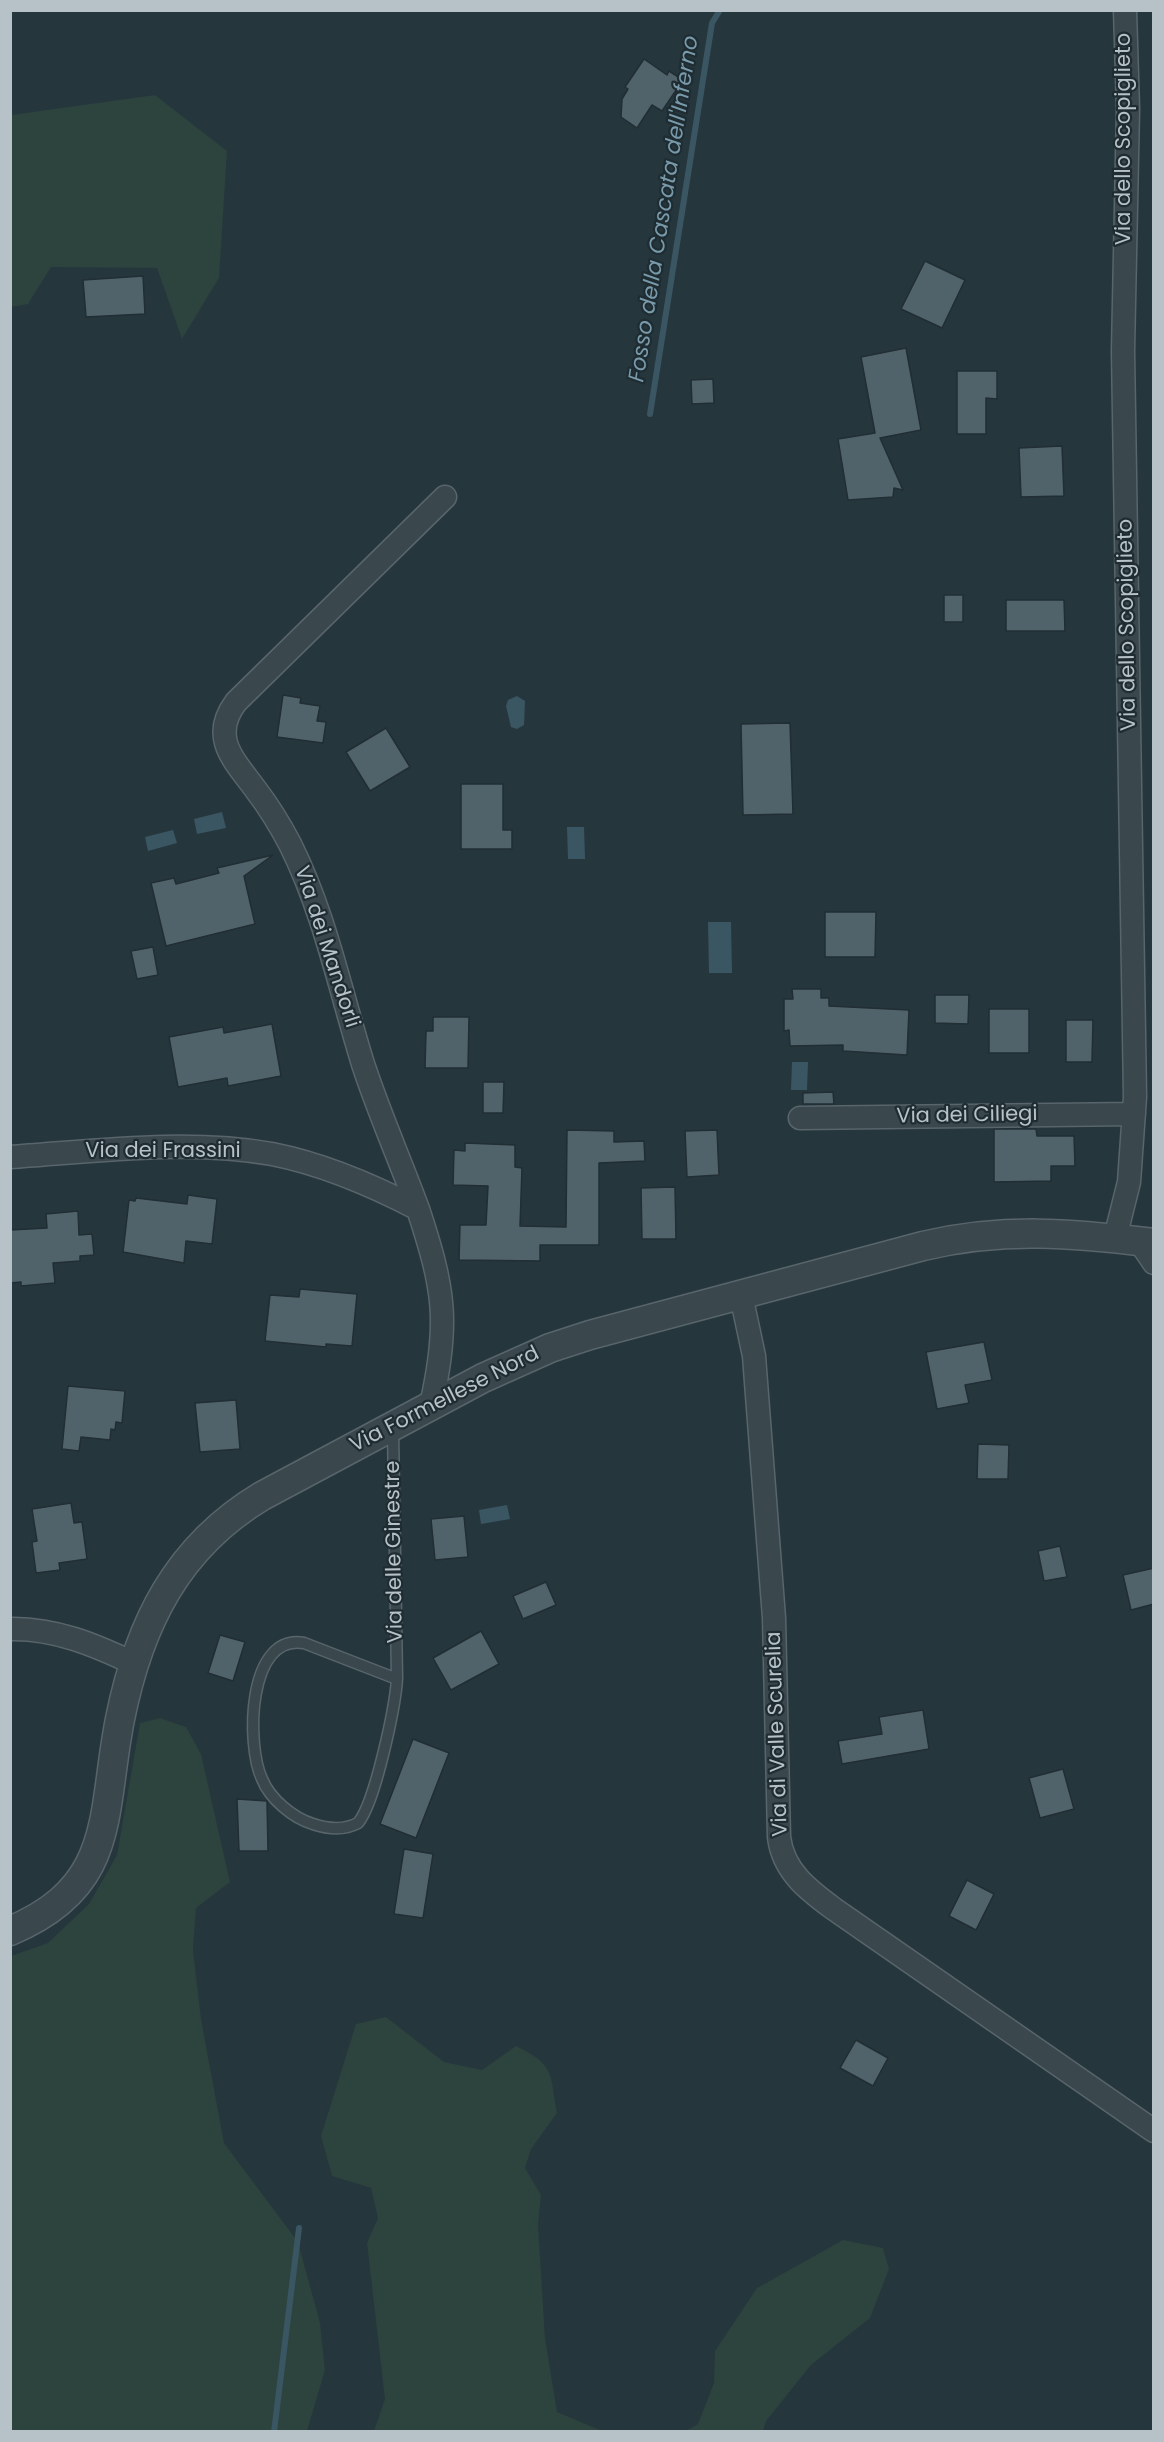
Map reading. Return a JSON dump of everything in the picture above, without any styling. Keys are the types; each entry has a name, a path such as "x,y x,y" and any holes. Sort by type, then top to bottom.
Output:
{"street":[{"name":"Via dello Scopiglieto","path":"1125,10 1128,109 1123,351 1134,1114 1129,1182 1140,1246"},
{"name":"Via dei Mandorli","path":"431,1405 442,1352 442,1308 438,1273 418,1209 371,1088 326,933 301,867 271,810 232,757 224,734 225,722 236,702 445,497"},
{"name":"Via dei Ciliegi","path":"800,1118 1134,1114"},
{"name":"Via dei Frassini","path":"10,1157 163,1148 243,1150 311,1164 382,1190 418,1209"},
{"name":"Via Formellese Nord","path":"10,1931 40,1918 58,1905 82,1878 96,1852 108,1805 121,1718 135,1664 162,1595 184,1563 210,1534 235,1513 262,1496 483,1377 562,1344 923,1246 970,1236 1024,1232 1140,1246"},
{"name":"Via di Valle Scurelia","path":"741,1295 754,1356 777,1654 779,1837 787,1865 802,1884 834,1909 1154,2131"},
{"path":"10,1629 33,1630 71,1637 135,1664"}],"lane":[{"name":"Via delle Ginestre","path":"393,1425 398,1679 369,1802 358,1823 344,1828 321,1827 297,1817 278,1801 262,1780 253,1738 259,1681 265,1662 274,1649 292,1641 304,1643 398,1679"}],"green space":[{"path":"155,95 227,151 219,278 182,339 157,268 51,267 28,304 11,307 11,115"},
{"path":"160,1718 186,1727 201,1754 230,1882 196,1908 193,1950 201,2019 224,2143 298,2242 320,2323 325,2370 307,2431 11,2431 11,1956 48,1943 89,1904 117,1855 140,1723"},
{"path":"386,2017 444,2062 482,2070 516,2046 538,2059 548,2072 557,2113 531,2149 525,2168 541,2195 538,2224 545,2338 557,2412 602,2431 374,2431 385,2399 367,2243 378,2218 371,2188 332,2176 321,2136 356,2024"},
{"path":"843,2240 883,2248 889,2269 870,2318 811,2365 766,2421 763,2431 686,2431 698,2424 714,2383 715,2351 757,2288"}],"water":[{"path":"517,696 525,701 524,725 517,729 511,727 506,706 508,700"},
{"path":"222,812 226,828 197,834 194,819"},
{"path":"567,827 584,827 585,859 568,859"},
{"path":"173,830 177,843 148,851 145,837"},
{"path":"708,922 731,922 732,973 709,973"},
{"path":"792,1062 808,1062 807,1090 791,1090"},
{"path":"507,1505 510,1519 481,1524 479,1510"}],"building":[{"path":"644,59 667,75 669,71 683,80 662,111 652,105 637,128 621,117 622,99 628,89 625,87"},
{"path":"925,261 965,280 942,328 901,309"},
{"path":"143,276 145,314 86,317 83,280"},
{"path":"906,348 921,430 880,438 903,490 894,488 893,497 848,500 838,439 875,433 861,357"},
{"path":"957,371 997,371 997,399 986,398 986,434 957,434"},
{"path":"713,379 714,403 692,404 691,380"},
{"path":"1062,446 1064,496 1021,497 1019,448"},
{"path":"944,595 963,595 963,622 944,622"},
{"path":"1006,600 1064,600 1065,631 1006,631"},
{"path":"283,695 301,698 300,703 320,706 317,721 326,722 323,743 277,737"},
{"path":"790,723 793,814 743,815 741,724"},
{"path":"386,728 410,767 370,791 346,752"},
{"path":"461,784 503,784 503,830 512,830 512,849 461,849"},
{"path":"273,855 244,876 255,924 166,946 151,883 174,878 176,884 219,873 217,868"},
{"path":"825,912 876,912 875,957 825,957"},
{"path":"153,947 158,975 137,979 131,951"},
{"path":"792,989 821,989 821,998 829,998 829,1006 909,1010 907,1055 843,1051 843,1045 790,1046 789,1030 784,1031 784,999 793,999"},
{"path":"935,995 969,995 968,1024 935,1023"},
{"path":"989,1009 1029,1009 1029,1053 989,1053"},
{"path":"433,1017 469,1017 468,1068 425,1068 426,1031 433,1031"},
{"path":"1066,1020 1093,1020 1092,1062 1066,1062"},
{"path":"272,1024 281,1076 228,1086 227,1078 178,1087 169,1037 223,1027 224,1033"},
{"path":"483,1082 504,1082 503,1113 483,1113"},
{"path":"833,1092 834,1104 803,1104 803,1093"},
{"path":"994,1129 1036,1129 1037,1136 1074,1136 1075,1166 1051,1166 1051,1181 994,1182"},
{"path":"567,1130 614,1131 614,1142 644,1141 645,1161 599,1163 599,1245 540,1245 540,1261 459,1260 460,1225 486,1225 488,1186 453,1185 454,1150 465,1151 465,1143 515,1145 515,1167 522,1168 520,1226 566,1227"},
{"path":"717,1130 719,1175 687,1177 685,1131"},
{"path":"675,1187 676,1239 642,1239 641,1188"},
{"path":"188,1195 217,1199 212,1244 186,1241 184,1263 123,1252 129,1200 135,1201 136,1198 187,1204"},
{"path":"78,1211 79,1235 92,1234 94,1255 80,1256 80,1261 53,1263 55,1283 21,1286 21,1282 10,1283 10,1230 47,1228 46,1214"},
{"path":"300,1289 357,1294 352,1346 326,1344 326,1347 265,1341 270,1295 299,1297"},
{"path":"984,1342 992,1380 965,1385 969,1403 937,1409 926,1352"},
{"path":"68,1386 125,1391 122,1423 116,1422 115,1430 111,1429 110,1440 81,1437 79,1451 62,1449"},
{"path":"236,1400 240,1449 200,1452 195,1403"},
{"path":"978,1444 1009,1445 1008,1479 977,1479"},
{"path":"71,1503 74,1523 82,1522 87,1559 59,1563 60,1570 36,1573 32,1542 37,1541 32,1509"},
{"path":"464,1516 468,1557 435,1560 431,1519"},
{"path":"1060,1546 1067,1577 1044,1581 1038,1551"},
{"path":"1154,1568 1154,1604 1131,1610 1123,1575"},
{"path":"546,1582 556,1605 523,1619 513,1596"},
{"path":"481,1631 499,1664 451,1690 433,1658"},
{"path":"220,1635 245,1642 233,1681 208,1673"},
{"path":"923,1710 929,1749 842,1764 838,1741 882,1734 879,1717"},
{"path":"413,1739 449,1753 416,1838 380,1824"},
{"path":"1063,1769 1074,1809 1040,1818 1029,1778"},
{"path":"237,1799 267,1801 268,1851 239,1851"},
{"path":"404,1849 433,1854 423,1918 394,1914"},
{"path":"967,1880 994,1894 976,1930 949,1916"},
{"path":"856,2040 888,2058 873,2086 840,2068"}],"waterway":[{"name":"Fosso della Cascata dell'Inferno","path":"650,414 712,23 720,10"},
{"path":"274,2432 299,2228"}]}
